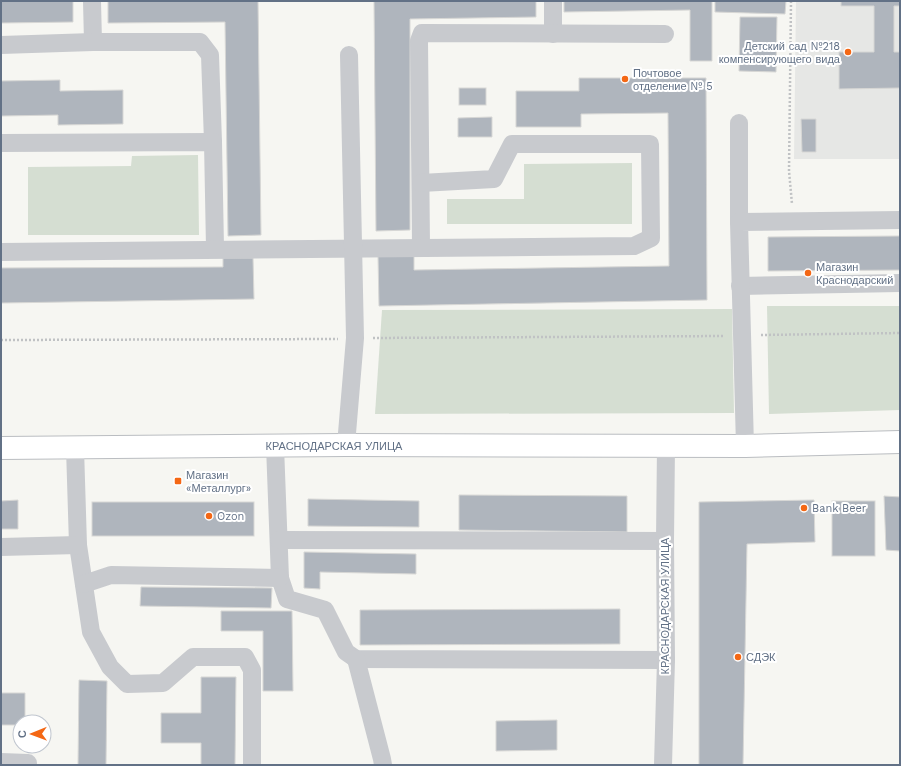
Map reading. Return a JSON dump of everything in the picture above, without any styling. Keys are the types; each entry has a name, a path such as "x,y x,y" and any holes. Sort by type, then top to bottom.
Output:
{"main road":[{"name":"КРАСНОДАРСКАЯ УЛИЦА","path":"1,448 346,445 745,446 900,442"}],"street":[{"path":"92,1 92,42"},
{"path":"553,1 553,34"},
{"path":"421,246 419,41 422,33 664,34"},
{"path":"1,45 92,42 200,42 210,55 215,248"},
{"path":"346,445 355,338 349,55"},
{"path":"739,123 740,286 745,446"},
{"path":"1,143 213,142"},
{"path":"1,252 421,246 634,246 651,238 650,144 512,144 494,179 421,183"},
{"path":"739,222 900,220"},
{"path":"740,286 900,283"},
{"path":"275,446 280,578 287,599 325,610 346,652 356,659 666,660"},
{"name":"КРАСНОДАРСКАЯ УЛИЦА","path":"663,765 666,660 666,446"},
{"path":"75,448 78,545 91,632 110,667 128,684 163,683 193,657 245,657 252,670 252,765"},
{"path":"279,540 665,541"},
{"path":"1,546 78,545"},
{"path":"84,584 111,575 280,578"},
{"path":"356,659 383,765"},
{"path":"1,762 28,763"}],"path":[{"path":"791,1 789,171 793,221"},
{"path":"1,340 742,336 900,333"}],"shaded area":[{"name":"Детский сад №218 компенсирующего вида","path":"796,1 900,1 900,159 794,159"},
{"path":"198,155 199,235 28,235 28,167 131,166 132,156"},
{"path":"632,163 632,224 447,224 447,199 524,199 524,164"},
{"path":"767,306 900,306 900,410 769,414"},
{"path":"732,309 734,413 375,414 382,310"}],"building":[{"path":"1,1 73,1 73,22 1,23"},
{"path":"108,1 258,1 261,235 228,236 225,22 108,23"},
{"path":"374,1 536,1 536,17 410,19 410,230 376,231"},
{"path":"564,1 712,1 712,61 690,61 690,10 564,12"},
{"path":"715,1 786,1 785,14 715,12"},
{"path":"841,1 900,1 900,6 894,6 894,52 900,52 900,88 839,89 839,52 874,52 874,6 841,6"},
{"path":"740,17 777,17 776,72 739,71"},
{"path":"579,78 706,78 707,300 379,306 378,256 414,256 414,270 669,266 668,113 581,114 581,127 516,127 516,91 579,91"},
{"path":"60,80 60,91 123,90 123,124 58,125 58,115 1,116 1,81"},
{"path":"459,88 486,88 486,105 459,105"},
{"path":"492,117 492,137 458,137 458,118"},
{"path":"801,119 816,119 816,152 802,152"},
{"path":"900,236 900,270 768,271 768,237"},
{"path":"223,258 253,258 254,299 1,303 1,268 223,267"},
{"path":"459,495 627,496 627,532 459,530"},
{"path":"884,496 900,497 900,551 886,550"},
{"path":"308,499 419,501 419,527 308,526"},
{"path":"18,500 18,529 1,529 1,501"},
{"path":"814,500 815,542 747,544 743,765 699,765 699,502"},
{"path":"832,501 875,501 875,556 832,556"},
{"path":"92,502 254,502 254,536 92,536"},
{"path":"304,552 416,554 416,574 320,572 320,589 304,588"},
{"path":"141,587 272,588 271,608 140,606"},
{"path":"620,609 620,644 360,645 360,610"},
{"path":"221,611 292,611 293,691 263,691 263,631 221,631"},
{"path":"201,677 236,677 235,765 201,765 201,743 161,743 161,713 201,713"},
{"path":"79,680 107,681 106,765 78,765"},
{"path":"1,693 25,693 25,714 12,714 12,725 1,725"},
{"path":"557,720 557,750 496,751 496,721"}],"place":[{"name":"Детский сад №218 компенсирующего вида","path":"848,52"},
{"name":"Почтовое отделение № 5","path":"625,79"},
{"name":"Магазин Краснодарский","path":"808,273"},
{"name":"Магазин «Металлург»","path":"178,481"},
{"name":"Bank Beer","path":"804,508"},
{"name":"Ozon","path":"209,516"},
{"name":"СДЭК","path":"738,657"}]}
